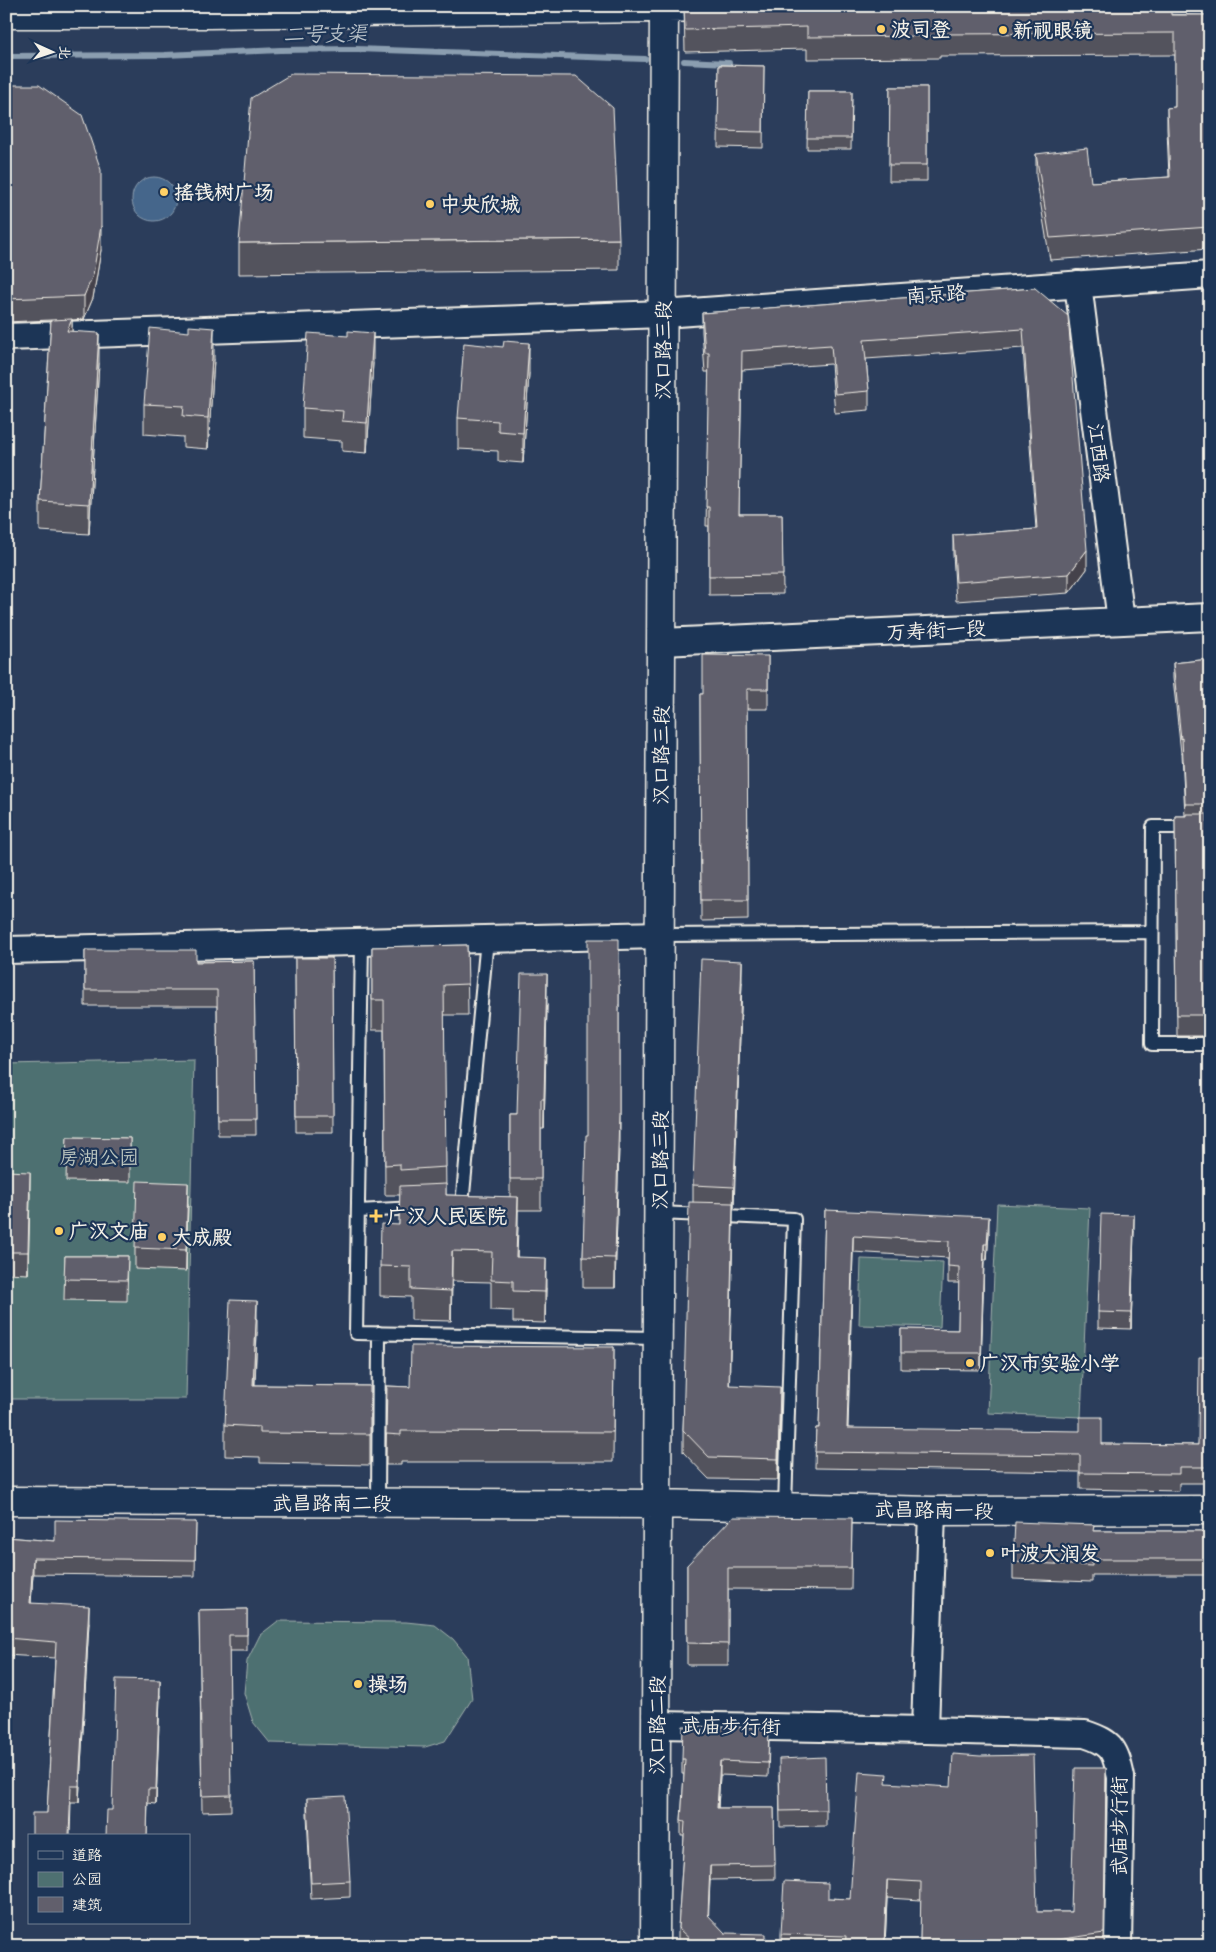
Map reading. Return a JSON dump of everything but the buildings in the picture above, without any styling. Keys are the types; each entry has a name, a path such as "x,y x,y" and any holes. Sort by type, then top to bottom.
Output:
{"street":[{"name":"汉口路三段","path":"658,1504 664,7"},
{"path":"6,14 743,7"},
{"name":"南京路","path":"6,337 663,314 1210,275"},
{"name":"江西路","path":"1078,284 1121,621"},
{"name":"万寿街一段","path":"662,642 1210,617"},
{"path":"6,950 661,935"},
{"name":"武昌路南二段","path":"6,1501 658,1504"},
{"name":"武昌路南一段","path":"658,1504 932,1511 1210,1510"},
{"name":"汉口路二段","path":"655,1946 658,1504"},
{"path":"925,1730 932,1511"},
{"name":"武庙步行街","path":"657,1725 1085,1734 1103,1740 1116,1755 1122,1777 1118,1946"}],"lane":[{"path":"1210,827 1153,827 1152,932 1152,1044 1210,1044"},
{"path":"661,935 1152,932"},
{"path":"443,1206 462,1206 486,939"},
{"path":"362,942 356,1333 659,1338"},
{"path":"358,1210 424,1207"},
{"path":"659,1213 794,1218 785,1507"},
{"path":"378,1503 380,1333"}],"green space":[{"name":"房湖公园","path":"194,1060 186,1399 6,1399 6,1064"},
{"path":"997,1204 1090,1208 1081,1417 988,1413"},
{"path":"861,1259 943,1262 940,1327 859,1325"},
{"name":"操场","path":"278,1621 406,1622 435,1625 453,1639 467,1656 472,1699 445,1741 425,1747 270,1743 253,1722 244,1693 247,1661 260,1635"}],"water":[{"path":"154,177 166,181 172,187 176,199 172,211 166,217 154,221 142,217 136,211 132,199 136,187 142,181"}],"waterway":[{"name":"二号支渠","path":"6,56 165,55 356,49 645,59"},
{"name":"二号支渠","path":"684,61 729,63"}],"place":[{"name":"波司登","path":"881,29"},
{"name":"新视眼镜","path":"1003,30"},
{"name":"摇钱树广场","path":"164,192"},
{"name":"中央欣城","path":"430,204"},
{"name":"广汉人民医院","path":"376,1216"},
{"name":"广汉文庙","path":"59,1231"},
{"name":"大成殿","path":"162,1237"},
{"name":"广汉市实验小学","path":"970,1363"},
{"name":"叶波大润发","path":"990,1553"},
{"name":"操场","path":"358,1684"}]}
